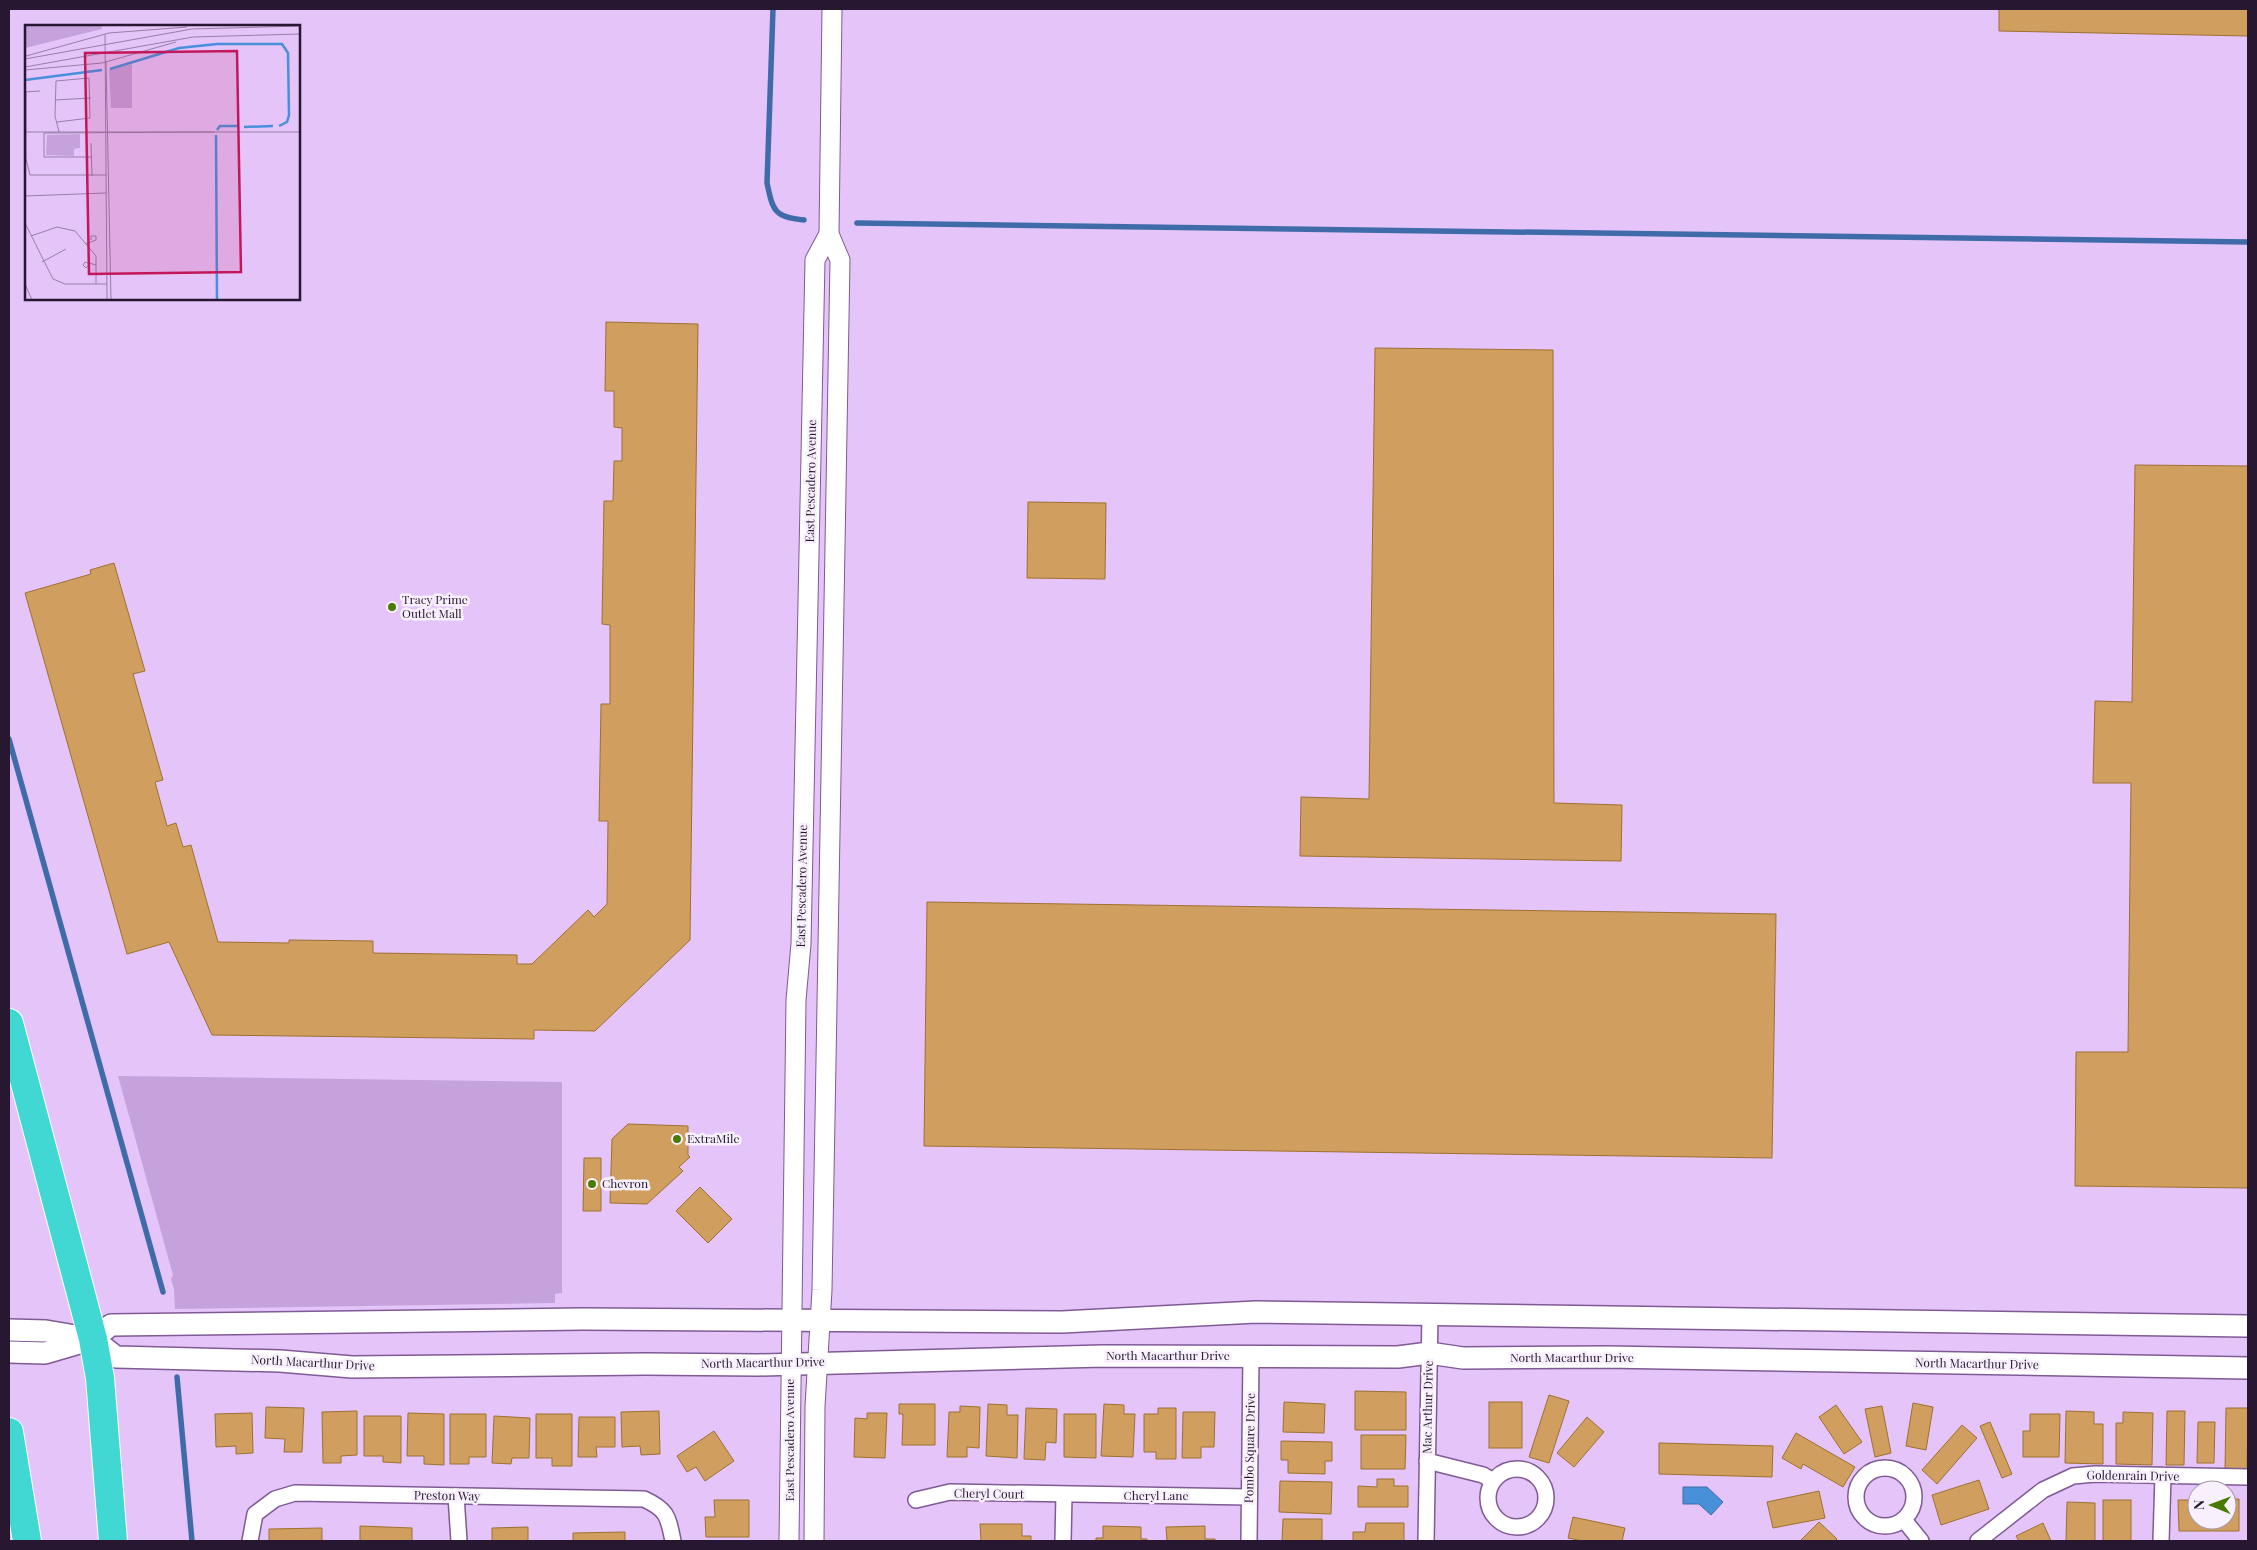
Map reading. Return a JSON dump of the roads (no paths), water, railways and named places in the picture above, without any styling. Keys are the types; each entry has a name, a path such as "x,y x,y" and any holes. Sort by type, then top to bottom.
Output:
{"highway":[{"path":"9,1023 93,1339 100,1378 113,1541"},
{"path":"9,1432 27,1541"}],"main road":[{"path":"9,1352 45,1353 93,1339 111,1326 583,1319 1062,1322 1256,1312 2248,1326"},
{"name":"North Macarthur Drive","path":"9,1330 46,1331 93,1339 116,1357 280,1361 352,1367 790,1364 1103,1356 1398,1357 1429,1353 1463,1358 1607,1357 2248,1368"}],"street":[{"name":"East Pescadero Avenue","path":"814,1541 815,1406 820,1321 840,260 829,234 832,9"},
{"name":"East Pescadero Avenue","path":"789,1541 796,1000 801,934 815,260 829,234"},
{"name":"Mac Arthur Drive","path":"1426,1541 1430,1315"},
{"name":"Pombo Square Drive","path":"1249,1541 1251,1356"},
{"name":"Mac Arthur Drive","path":"1427,1461 1483,1475 1493,1481"},
{"name":"Goldenrain Drive","path":"1978,1541 2043,1490 2073,1476 2095,1474 2248,1477"},
{"path":"2161,1541 2163,1476"},
{"name":"Cheryl Court","path":"916,1500 950,1492 1064,1495"},
{"name":"Preston Way","path":"250,1541 255,1514 275,1499 295,1493 644,1500 661,1507 670,1524 673,1541"},
{"name":"Cheryl Lane","path":"1064,1495 1250,1497"},
{"path":"1063,1541 1064,1495"},
{"path":"456,1496 459,1541"},
{"path":"1904,1520 1921,1541"}],"water":[{"path":"1683,1487 1707,1487 1723,1502 1711,1515 1699,1504 1683,1504"}],"waterway":[{"path":"773,9 767,183 776,211 786,217 804,220"},
{"path":"857,223 2248,242"},
{"path":"9,739 163,1292"},
{"path":"177,1377 192,1541"}],"place":[{"name":"Tracy Prime Outlet Mall","path":"392,607"},
{"name":"ExtraMile","path":"677,1139"},
{"name":"Chevron","path":"592,1184"}]}
